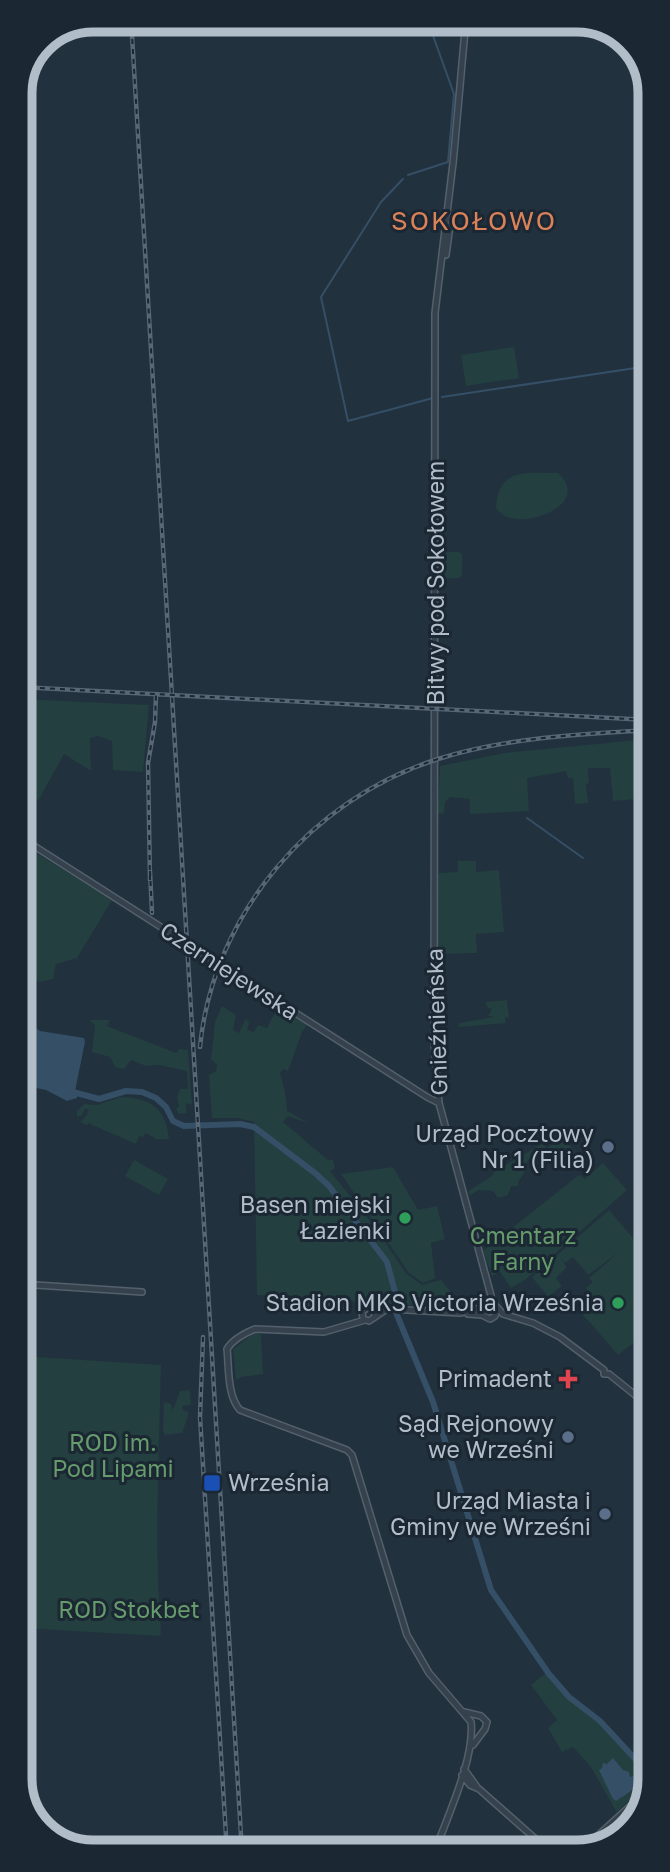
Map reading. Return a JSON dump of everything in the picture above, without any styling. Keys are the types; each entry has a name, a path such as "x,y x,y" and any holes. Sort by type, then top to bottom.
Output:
{"street":[{"name":"Bitwy pod Sokołowem","path":"435,762 439,306 450,228 465,32"},
{"name":"Gnieźnieńska","path":"435,762 434,1042 439,1103 496,1313"},
{"name":"Czerniejewska","path":"32,845 439,1103"},
{"name":"Gnieźnieńska","path":"482,1309 486,1297 485,1276"},
{"path":"32,1285 142,1292"},
{"path":"275,1301 345,1306"},
{"path":"470,1751 481,1731 485,1729 486,1722 483,1717 473,1719 463,1712 429,1673 407,1635 352,1455 346,1450 240,1410 233,1397 228,1349 241,1336 255,1329 324,1332 351,1326 363,1318 365,1308 462,1313 482,1309 493,1303"},
{"path":"372,1308 375,1317"},
{"path":"363,1318 371,1321 391,1308"},
{"path":"482,1309 488,1319 496,1313 533,1323 560,1337 638,1398"},
{"path":"439,1840 470,1751 473,1719"},
{"path":"473,1730 481,1731"},
{"path":"463,1772 470,1784 479,1789"},
{"path":"463,1772 537,1840"},
{"path":"456,1792 462,1785 470,1784"},
{"path":"596,1837 633,1803"}],"green space":[{"path":"514,347 519,378 466,386 461,355"},
{"path":"635,405 638,405 638,538"},
{"path":"525,473 558,473 566,484 567,494 553,511 528,519 515,519 505,516 496,508 502,485 508,479"},
{"path":"441,552 462,554 462,575 459,578 441,579"},
{"path":"32,700 149,705 143,772 113,770 112,741 98,736 90,738 91,771 64,754 38,801 32,797 32,777 36,767 32,762"},
{"path":"638,740 638,768 635,768 638,799 613,801 610,768 588,768 588,803 575,804 573,778 568,778 566,771 527,778 529,811 470,814 470,799 450,797 445,802 444,814 438,813 440,766 504,753"},
{"path":"32,850 112,900 77,958 56,964 53,979 40,982 32,979"},
{"path":"458,861 476,861 476,872 499,870 504,932 476,934 477,953 443,954 438,949 438,873 458,872"},
{"path":"507,1000 509,1017 505,1018 506,1023 459,1027 459,1023 494,1017 488,1016 492,1009 488,1008 485,1002"},
{"path":"222,1006 236,1015 233,1030 239,1033 246,1018 249,1023 247,1030 254,1032 258,1025 267,1028 278,1007 307,1025 288,1071 283,1069 280,1073 287,1111 310,1124 288,1116 283,1122 328,1160 333,1160 335,1168 330,1171 375,1227 406,1273 422,1285 441,1280 450,1291 448,1308 257,1295 254,1122 238,1118 212,1118 209,1075 216,1071 217,1065 211,1059 215,1022"},
{"path":"90,1020 110,1020 107,1026 176,1053 179,1049 188,1050 192,1105 186,1103 186,1113 179,1114 176,1109 179,1106 177,1097 180,1089 188,1089 187,1071 159,1065 146,1066 131,1060 124,1069 115,1067 110,1057 92,1052 95,1026"},
{"path":"121,1097 141,1100 155,1107 164,1120 169,1139 156,1139 146,1133 143,1137 139,1136 136,1144 90,1122 87,1125 80,1122 87,1115 88,1109 77,1117 77,1111 84,1104 97,1105"},
{"path":"561,1135 583,1161 566,1171 554,1166 542,1151 529,1159 518,1186 511,1186 508,1195 498,1198 493,1191 479,1190 469,1196 468,1191 492,1176 495,1171 542,1144 547,1148 560,1140 558,1137"},
{"path":"134,1160 168,1179 159,1195 125,1176"},
{"name":"Cmentarz Farny","path":"603,1163 627,1190 525,1280 511,1288 500,1272 492,1276 483,1251 579,1175 585,1179"},
{"name":"Basen miejski Łazienki","path":"393,1167 418,1210 437,1206 445,1239 431,1243 435,1278 423,1283 409,1273 341,1174"},
{"path":"609,1210 633,1238 632,1241 638,1245 638,1339 618,1355 578,1309 593,1296 586,1288 593,1282 589,1278 618,1253 588,1275 573,1257 565,1263 560,1257 567,1267 556,1278 562,1286 548,1297 532,1277"},
{"path":"255,1333 261,1334 263,1374 236,1380 233,1349"},
{"path":"32,1357 161,1365 157,1533 160,1636 32,1629"},
{"path":"190,1390 191,1405 182,1406 183,1410 189,1413 182,1433 165,1435 164,1402 171,1404 173,1410 180,1391"},
{"path":"546,1673 567,1698 599,1722 638,1763 637,1794 618,1811 591,1767 573,1747 562,1752 548,1728 557,1720 531,1685"}],"water":[{"path":"32,1022 40,1031 84,1038 85,1042 75,1091 78,1093 77,1098 67,1101 46,1090 32,1087"},
{"path":"613,1758 623,1770 629,1772 630,1777 636,1775 637,1780 632,1790 616,1801 599,1770 603,1763 607,1764"}],"waterway":[{"path":"408,175 448,162 454,94 432,32"},
{"path":"403,179 381,202 321,297 348,421 433,398"},
{"path":"442,397 638,368"},
{"path":"527,818 583,858"},
{"path":"73,1092 99,1099 126,1091 142,1092 156,1098 166,1107 173,1121 184,1126 240,1124 254,1127 329,1186 387,1262 395,1292 397,1315 433,1402 491,1590 549,1674 569,1697 600,1721 638,1762"}],"railway":[{"path":"132,32 241,1840"},
{"path":"32,688 638,719"},
{"path":"150,880 148,763 155,722 156,695"},
{"path":"200,1047 209,998 225,952 248,908 276,868 310,833 349,802 392,777 463,752 542,738 638,731"},
{"path":"150,871 152,913"},
{"path":"203,1337 200,1417 226,1840"}],"place":[{"name":"Urząd Pocztowy Nr 1 (Filia)","path":"608,1147"},
{"name":"Basen miejski Łazienki","path":"405,1218"},
{"name":"Stadion MKS Victoria Września","path":"618,1303"},
{"name":"Primadent","path":"568,1379"},
{"name":"Sąd Rejonowy we Wrześni","path":"568,1437"},
{"name":"Września","path":"212,1483"},
{"name":"Urząd Miasta i Gminy we Wrześni","path":"605,1514"}],"district":[{"name":"SOKOŁOWO","path":"474,221"}],"park label":[{"name":"ROD im. Pod Lipami","path":"113,1456"},
{"name":"ROD Stokbet","path":"129,1610"}]}
